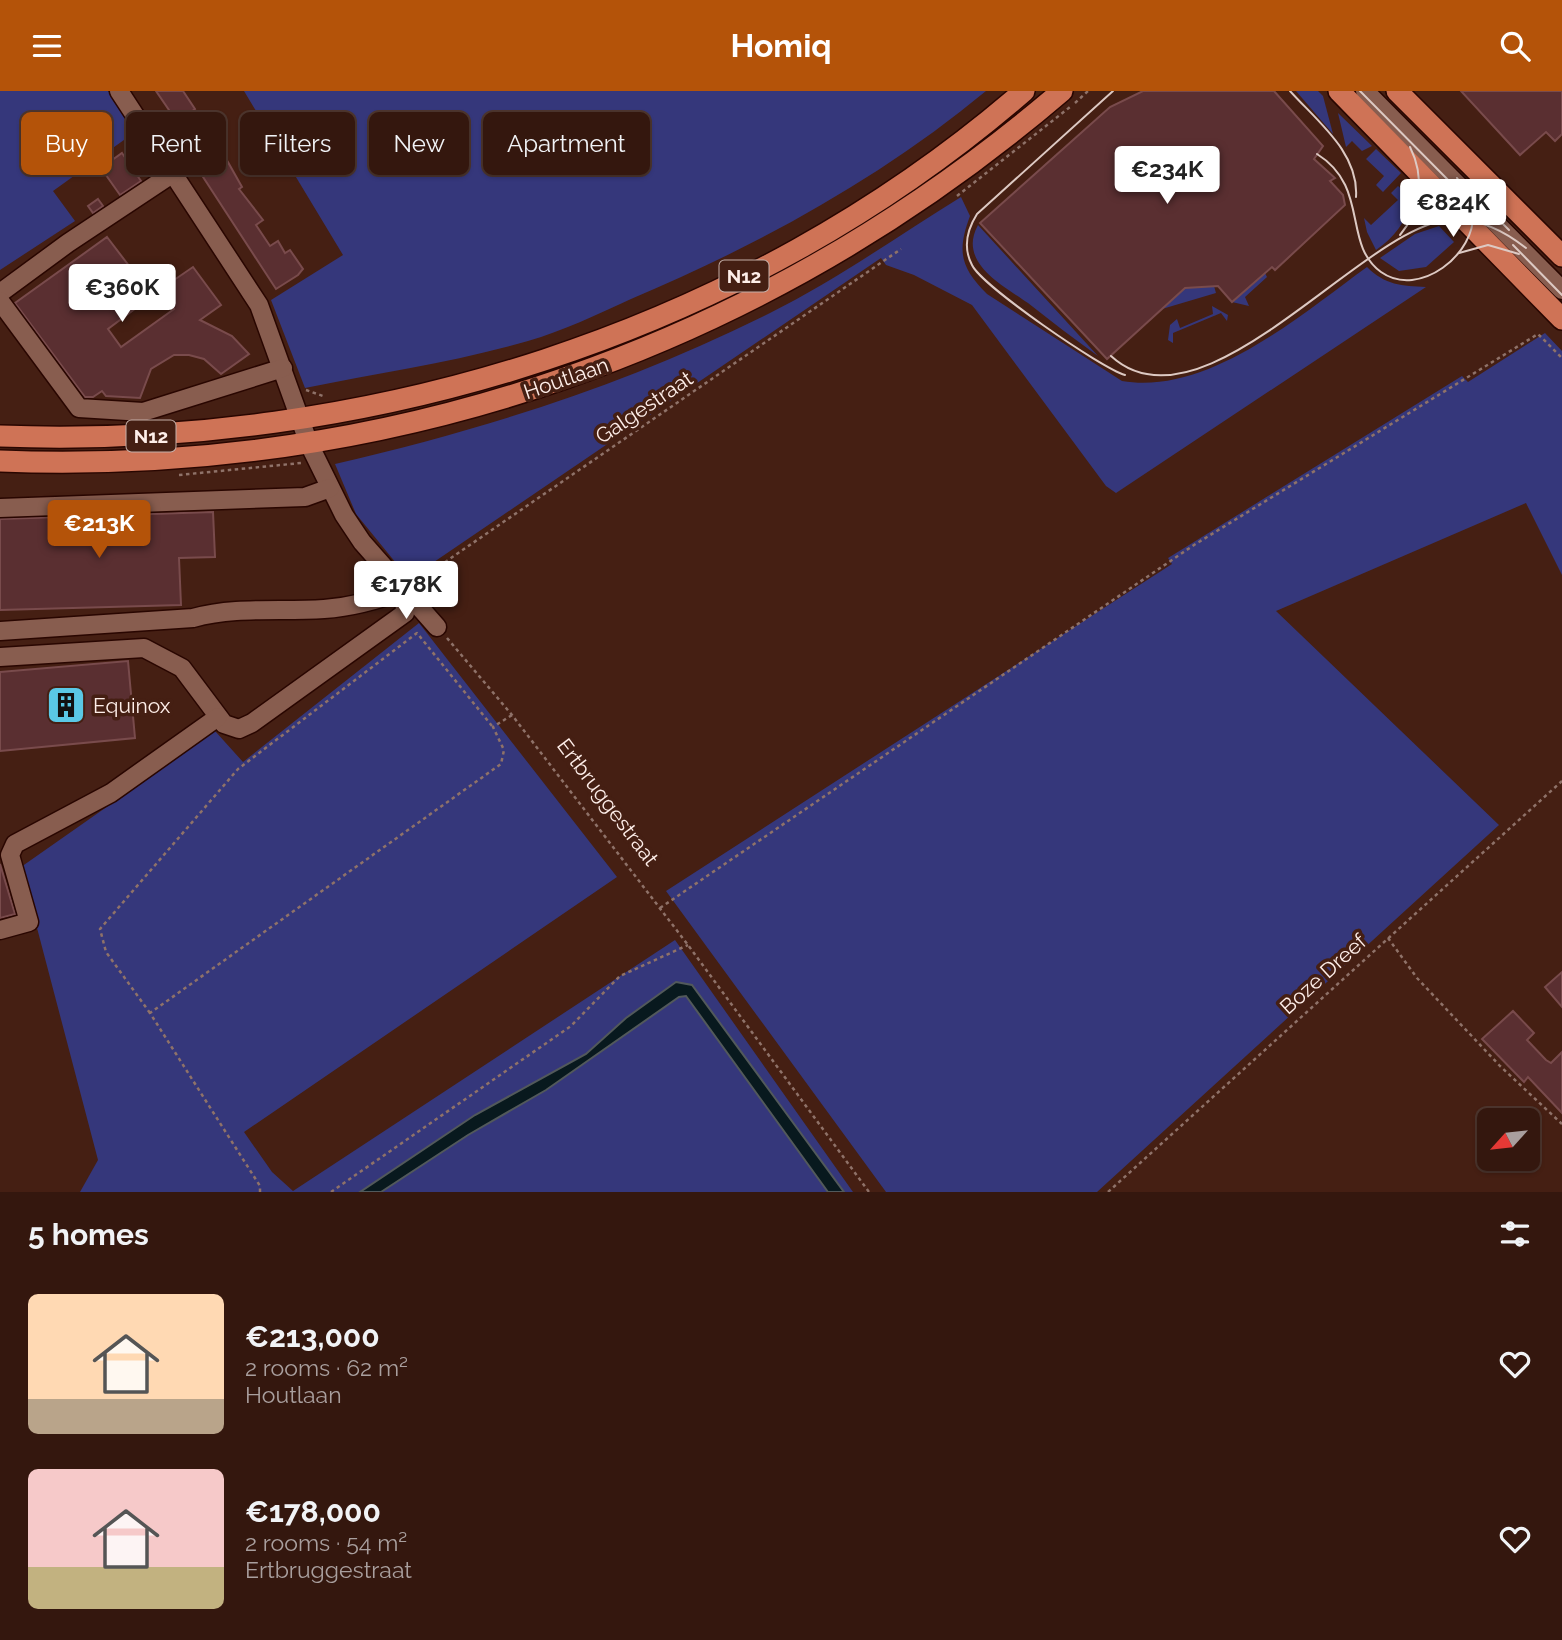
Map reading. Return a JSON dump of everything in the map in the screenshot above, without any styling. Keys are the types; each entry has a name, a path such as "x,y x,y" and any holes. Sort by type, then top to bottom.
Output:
{"main road":[{"name":"Houtlaan","path":"0,436 113,438 182,434 301,419 354,411 470,384 577,349 659,316 767,265 855,214 969,136 1024,91"},
{"name":"Houtlaan","path":"0,461 120,463 309,444 433,419 600,367 729,311 830,257 916,204 984,155 1062,91"},
{"path":"1339,91 1562,319"},
{"path":"1397,91 1562,256"}],"street":[{"path":"119,91 132,112"},
{"path":"1365,91 1562,290"},
{"path":"0,293 68,243 170,175"},
{"path":"173,175 259,305 309,444 330,488 362,542 437,627"},
{"path":"0,301 79,408 144,412 283,368"},
{"path":"0,508 305,497 330,488"},
{"path":"0,631 193,618 216,611 327,609 372,602 404,590"},
{"path":"0,657 144,648 183,668 218,717 231,728 239,729 252,723 405,613 404,590"},
{"path":"0,930 29,922 10,855 15,844 111,793 218,717"}],"path":[{"name":"Galgestraat","path":"404,590 901,249"},
{"path":"660,908 1194,545 1411,411 1538,334 1562,358"},
{"name":"Ertbruggestraat","path":"437,627 512,715 660,908 869,1192"},
{"path":"150,1013 501,764 504,750 493,727 417,633 238,769 100,929 106,952 150,1013 260,1186 261,1192"},
{"path":"493,727 512,715"},
{"name":"Boze Dreef","path":"1108,1192 1562,781"},
{"path":"1388,936 1417,978 1500,1066 1562,1124"},
{"path":"331,1192 571,1026 620,976 688,945"}],"shaded area":[{"path":"0,91 108,91 126,118 126,138 112,149 112,112 21,112 21,175 75,175 53,191 75,221 0,270"},
{"path":"244,91 986,91 904,153 816,208 725,256 580,322 541,337 473,355 305,388 271,300 343,255 295,175 355,175 355,112 257,112"},
{"path":"1296,91 1318,91 1323,96 1333,134"},
{"path":"1338,113 1372,146 1362,151 1352,141 1346,147"},
{"path":"1376,149 1401,173 1383,192 1376,185 1384,176 1366,159"},
{"path":"1398,186 1413,199 1399,228 1376,250 1367,232 1364,218 1371,225 1398,200 1391,193"},
{"path":"961,197 970,216 963,239 964,258 966,267 978,284 987,294 1122,381 1155,382 1187,376 1220,364 1284,328 1367,267 1380,278 1394,283 1426,287 1116,493 1106,486 972,305 914,275 886,265 881,258 409,579 356,514 335,464 503,419 557,402 664,361 795,300"},
{"path":"978,225 1098,356 986,272 974,251 973,239"},
{"path":"1439,226 1454,242 1426,267 1399,271 1380,258 1415,234"},
{"path":"1265,273 1267,277 1245,297 1249,306 1232,302"},
{"path":"1214,286 1216,293 1162,309 1185,288"},
{"path":"1212,306 1228,315 1227,321 1221,313 1173,333 1173,343 1168,340 1170,325 1177,319 1180,328 1213,314"},
{"path":"1545,333 1562,351 1562,575 1526,503 1276,611 1499,825 1097,1192 886,1192 666,891 1172,564 1168,558 1462,376 1468,382"},
{"path":"419,623 617,877 244,1132 272,1172 293,1191 675,940 853,1192 80,1192 98,1160 21,867 215,731 243,762"},
{"path":"676,982 692,985 844,1192 828,1192 686,996 679,997 546,1090 468,1135 381,1192 360,1192 475,1115 586,1054 626,1018"}],"building":[{"path":"156,91 183,91 195,109 191,112 170,112"},
{"path":"1143,91 1274,91 1323,146 1314,159 1335,178 1330,181 1343,195 1345,205 1275,270 1272,267 1232,302 1218,286 1185,288 1107,359 980,223 1110,107"},
{"path":"1461,91 1562,91 1562,134 1555,141 1546,132 1520,155"},
{"path":"122,153 126,159 126,175 137,175 141,181 120,195 106,175 112,175 112,160"},
{"path":"226,159 242,187 239,189 263,220 256,225 270,246 278,241 285,253 290,250 303,269 276,289 202,175 226,175"},
{"path":"98,199 103,206 93,213 88,206"},
{"path":"107,237 152,296 108,329 121,347 174,309 161,289 193,267 221,305 200,320 232,336 249,354 221,374 204,359 174,355 151,369 140,398 106,396 102,391 93,397 85,397 15,303"},
{"path":"213,512 215,557 179,558 181,605 0,610 0,519"},
{"name":"Equinox","path":"128,661 135,738 0,751 0,672"},
{"path":"0,864 15,914 0,918"},
{"path":"1562,972 1562,1007 1545,987"},
{"path":"1513,1011 1534,1033 1527,1040 1546,1060 1551,1063 1562,1052 1562,1113 1528,1077 1524,1082 1482,1039"}],"tram line":[{"path":"1113,91 977,214 971,226 967,246 972,265 997,290 1069,343 1125,375"},
{"path":"1290,91 1344,152 1351,166 1356,197"},
{"path":"1360,91 1461,193"},
{"path":"1400,235 1413,215 1418,193 1418,170 1410,147"},
{"path":"1317,154 1333,167 1344,182 1362,246 1369,260 1381,272 1396,279 1412,280 1428,276 1443,268 1466,242 1472,227 1473,211 1468,193 1457,178"},
{"path":"1469,190 1509,230"},
{"path":"1111,356 1147,374 1188,372 1232,353 1278,325 1407,234 1442,221 1465,220 1487,225 1526,248"},
{"path":"1459,253 1488,245 1519,254"},
{"path":"1513,245 1562,295"}],"place":[{"name":"Equinox","path":"66,705"}]}
